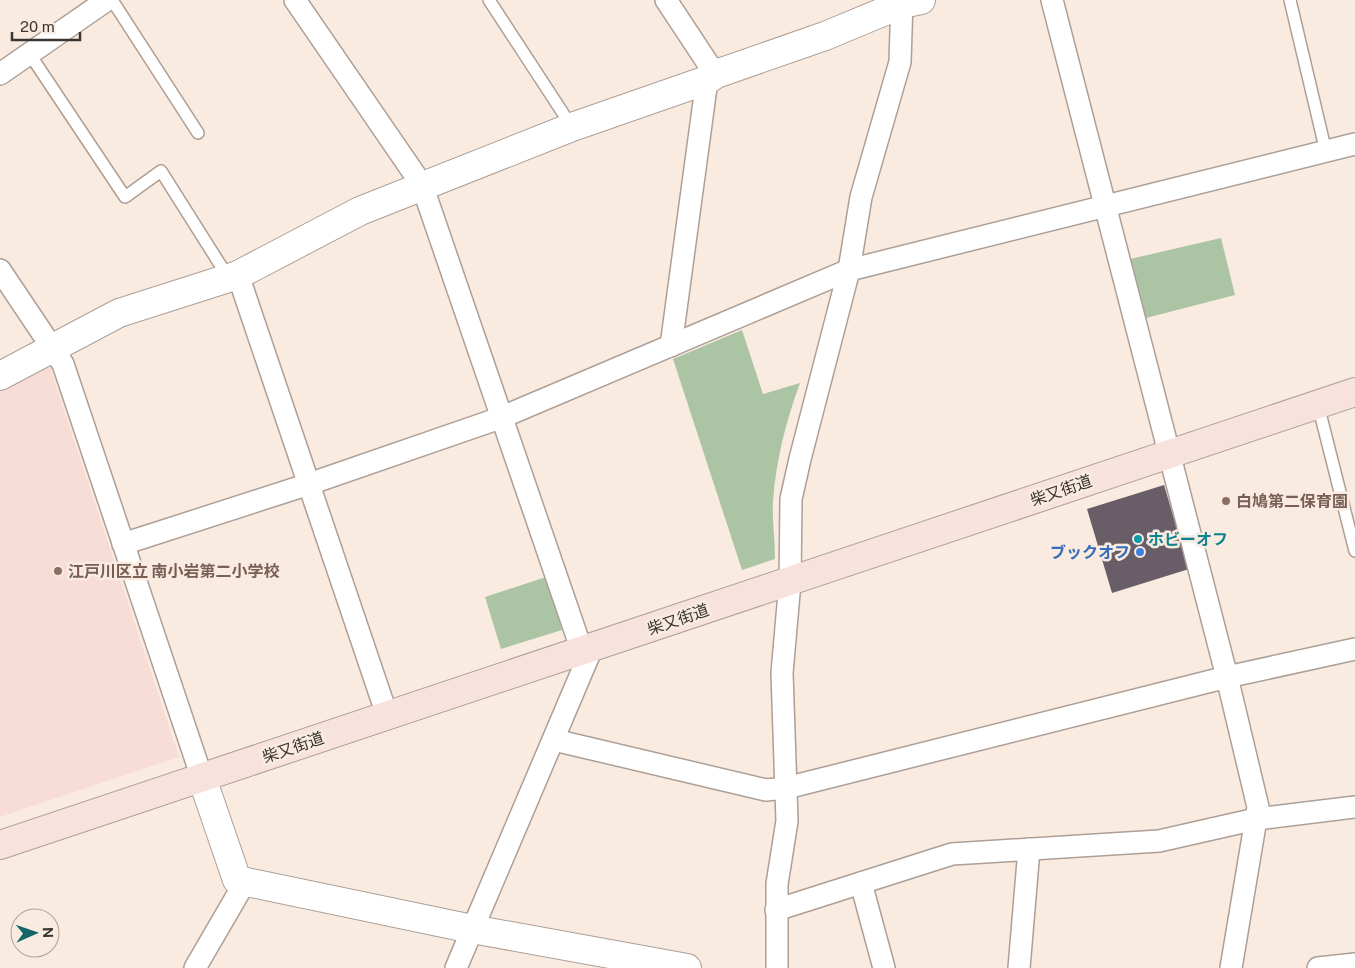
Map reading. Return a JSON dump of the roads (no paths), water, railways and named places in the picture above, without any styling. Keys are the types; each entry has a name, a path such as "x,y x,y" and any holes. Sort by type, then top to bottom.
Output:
{"main road":[{"name":"柴又街道","path":"0,845 1355,392"}],"street":[{"path":"0,74 107,0"},
{"path":"295,0 422,185 500,418 587,650 554,740 456,968"},
{"path":"666,0 709,65 670,346"},
{"path":"1052,0 1227,677 1258,807 1230,968"},
{"path":"0,376 119,313 234,276 360,210 572,127 825,36 908,1"},
{"path":"777,968 777,884 788,821 782,673 790,582 791,499 849,270 861,197 900,62 908,1"},
{"path":"123,544 309,484 500,418 849,270 1355,144"},
{"path":"0,270 63,364 237,880 653,965 687,968"},
{"path":"234,276 309,484 386,715"},
{"path":"554,740 766,790 786,788 1227,677 1355,649"},
{"path":"776,910 952,854 1159,841 1256,819 1355,807"},
{"path":"1019,968 1029,849"},
{"path":"195,968 245,882"},
{"path":"861,883 884,968"},
{"path":"1318,968 1355,964"}],"lane":[{"path":"112,0 198,133"},
{"path":"489,0 572,127"},
{"path":"1290,0 1326,152"},
{"path":"30,54 125,196 162,171 221,266 234,276"},
{"path":"1318,404 1355,551"}],"place":[{"name":"白鳩第二保育園","path":"1226,501"},
{"name":"ホビーオフ","path":"1138,539"},
{"name":"ブックオフ","path":"1140,552"},
{"name":"江戸川区立 南小岩第二小学校","path":"58,571"}]}
